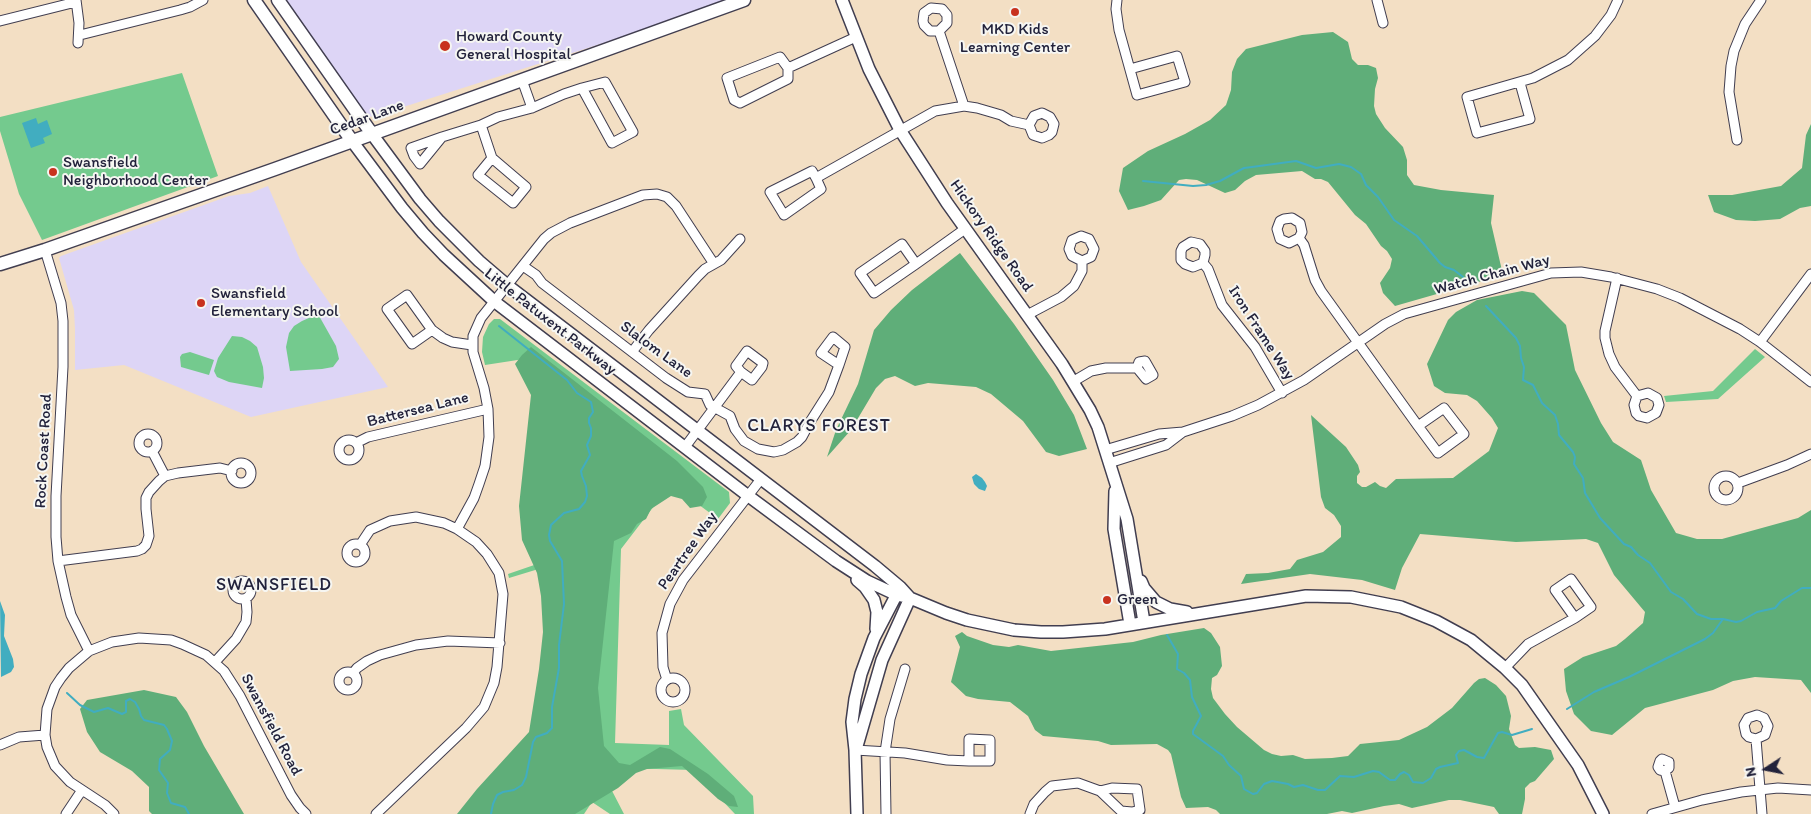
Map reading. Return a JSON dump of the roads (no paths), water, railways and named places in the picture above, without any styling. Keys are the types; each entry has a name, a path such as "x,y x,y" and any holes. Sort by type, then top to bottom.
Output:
{"main road":[{"name":"Little Patuxent Parkway","path":"254,0 352,141"},
{"name":"Little Patuxent Parkway","path":"278,0 372,134"},
{"name":"Cedar Lane","path":"0,264 45,250 372,134 744,0"}],"street":[{"path":"0,22 76,1 79,39 190,7 203,0"},
{"name":"Hickory Ridge Road","path":"842,0 869,68 900,130 964,228 1074,382 1098,427 1127,519 1144,622"},
{"path":"1117,0 1117,19 1130,69 1138,95 1185,82 1178,56 1130,69"},
{"path":"1378,0 1383,23"},
{"path":"1520,83 1530,119 1477,133 1467,97 1520,83 1551,70 1579,52 1604,26 1618,0"},
{"path":"1737,140 1729,92 1731,66 1734,51 1745,24 1761,0"},
{"path":"939,31 964,106"},
{"path":"788,68 856,37"},
{"path":"780,57 788,68 788,79 740,103 734,100 726,78 780,57"},
{"path":"522,80 532,108"},
{"path":"442,137 481,125 498,117 532,108 564,94 582,88 605,82 633,132 612,143 582,88"},
{"path":"816,178 935,111 964,106 989,111 1011,121 1029,125"},
{"path":"481,125 492,158 526,188 513,203 478,174 492,158"},
{"name":"Little Patuxent Parkway","path":"372,134 439,221 479,261 507,285 761,479 898,591 910,598 946,613 991,626 1014,630 1063,632 1092,630 1306,596 1334,595 1368,599 1401,607 1436,621 1471,640 1522,685 1566,746 1588,782 1603,814"},
{"name":"Little Patuxent Parkway","path":"352,141 423,233 450,262 495,302 836,561 867,581 898,591"},
{"path":"812,171 816,178 821,189 784,215 770,192 812,171"},
{"path":"458,529 474,498 485,466 489,437 488,409 472,345 477,326 544,239 559,228 643,196 657,194 667,197 676,206 714,264"},
{"path":"916,264 902,244 860,273 874,293 916,264 964,228"},
{"path":"1299,238 1304,245 1315,280 1321,291 1357,342 1418,426 1438,453 1464,434 1444,408 1418,426"},
{"path":"632,352 649,330 698,276 705,269 727,255 740,240"},
{"name":"Rock Coast Road","path":"45,250 61,303 64,321 56,496 58,561 71,615 89,650"},
{"path":"1027,315 1060,297 1074,286 1082,271 1082,261"},
{"name":"Iron Frame Way","path":"1202,262 1212,277 1222,305 1256,347 1282,393"},
{"name":"Slalom Lane","path":"523,266 542,283 632,352 688,392 705,394 710,405 728,414 739,435 751,446 766,452 783,450 798,442 829,392 839,366"},
{"name":"Watch Chain Way","path":"1105,450 1160,434 1183,432 1232,416 1282,393 1323,368 1357,342 1404,314 1533,276 1566,271 1616,278 1680,298 1720,317 1760,342 1811,382"},
{"path":"1760,342 1811,274"},
{"path":"1616,278 1605,338 1611,360 1637,396"},
{"path":"432,330 412,344 387,309 407,295 432,330 452,342 472,345"},
{"path":"1074,382 1098,369 1137,368"},
{"path":"685,447 741,372"},
{"name":"Battersea Lane","path":"356,443 368,437 488,409"},
{"name":"Watch Chain Way","path":"1109,463 1166,445 1183,432"},
{"path":"152,451 165,476"},
{"path":"1738,483 1788,465 1811,454"},
{"path":"58,561 137,551 146,545 149,536 146,498 153,486 165,476 178,473 220,468 232,471"},
{"name":"Peartree Way","path":"667,680 663,667 662,633 670,604 683,580 761,479"},
{"name":"Hickory Ridge Road","path":"1116,487 1114,528 1130,624"},
{"path":"360,545 370,530 390,521 416,517 431,519 458,529 476,542 493,562 499,573 503,594 500,643 494,683 484,707 376,814"},
{"path":"836,561 865,587 874,600 878,620 874,638"},
{"path":"1135,561 1144,588 1156,602 1170,609 1194,613"},
{"path":"857,814 852,722 855,699 861,674 874,638 898,591"},
{"path":"855,750 882,660 910,598"},
{"path":"215,662 236,639 246,622 246,599"},
{"path":"1505,668 1528,644 1575,618"},
{"name":"Swansfield Road","path":"114,814 70,782 55,766 45,735 47,709 55,687 69,668 89,650 125,639 155,638 182,644 206,655 224,671 236,689 291,795 306,814"},
{"path":"353,673 357,668 380,655 416,645 448,640 500,643"},
{"path":"886,814 885,752 890,719 905,669"},
{"path":"0,745 19,737 45,735"},
{"path":"1756,739 1762,814"},
{"path":"855,750 905,753 946,760 969,761"},
{"path":"1665,771 1675,807"},
{"path":"1030,814 1038,798 1052,786 1078,783 1100,791"},
{"path":"1652,814 1721,795 1760,789 1811,790"},
{"path":"66,814 82,790"}],"water":[{"path":"36,118 38,124 47,120 52,134 43,138 45,143 31,148 22,123"},
{"path":"976,474 985,482 987,486 985,491 979,489 974,484 972,477"},
{"path":"0,601 5,615 4,636 13,659 14,667 11,672 1,677"}],"waterway":[{"path":"1143,181 1193,186 1206,185 1220,181 1244,168 1296,161 1316,168 1339,164 1351,167 1361,174 1366,185 1378,197 1394,220 1417,236 1440,263 1463,277"},
{"path":"1486,306 1516,338 1520,346 1524,367 1523,380 1533,385 1542,403 1555,415 1559,435 1573,452 1575,457 1574,464 1583,478 1585,493 1600,518 1624,544 1631,547 1638,555 1650,563 1671,592 1683,599 1697,614 1711,619 1736,622 1757,612 1775,608 1781,601 1802,588 1811,588"},
{"path":"491,814 497,795 514,790 522,785 526,777 533,742 536,737 547,733 552,728 552,707 559,668 559,645 564,604 562,561 550,541 549,535 551,525 564,513 579,509 585,502 587,496 586,486 581,471 590,455 587,445 591,436 589,418 593,412 591,402 577,393 567,380 499,326"},
{"path":"1567,709 1594,692 1629,677 1705,639 1713,633 1723,619"},
{"path":"1167,635 1178,654 1177,669 1190,680 1192,697 1201,716 1193,734 1223,756 1229,765 1241,776 1244,789 1253,794 1257,793 1264,784 1272,781 1294,787 1303,785 1318,790 1325,790 1340,776 1354,777 1373,771 1379,772 1390,780 1395,780 1404,772 1409,775 1413,782 1423,783 1431,778 1436,769 1458,763 1456,755 1459,751 1464,750 1477,757 1484,758 1498,733 1502,732 1512,735 1532,729"},
{"path":"67,693 80,705 94,712 108,708 122,714 126,712 126,701 130,699 135,702 144,720 164,725 172,741 170,750 160,759 159,770 168,783 167,793 171,803 185,807 189,814"}],"place":[{"name":"MKD Kids Learning Center","path":"1015,12"},
{"name":"Howard County General Hospital","path":"445,46"},
{"name":"Swansfield Neighborhood Center","path":"53,172"},
{"name":"Swansfield Elementary School","path":"201,303"},
{"name":"Green","path":"1107,600"}],"district":[{"name":"CLARYS FOREST","path":"819,426"},
{"name":"SWANSFIELD","path":"274,585"}]}
